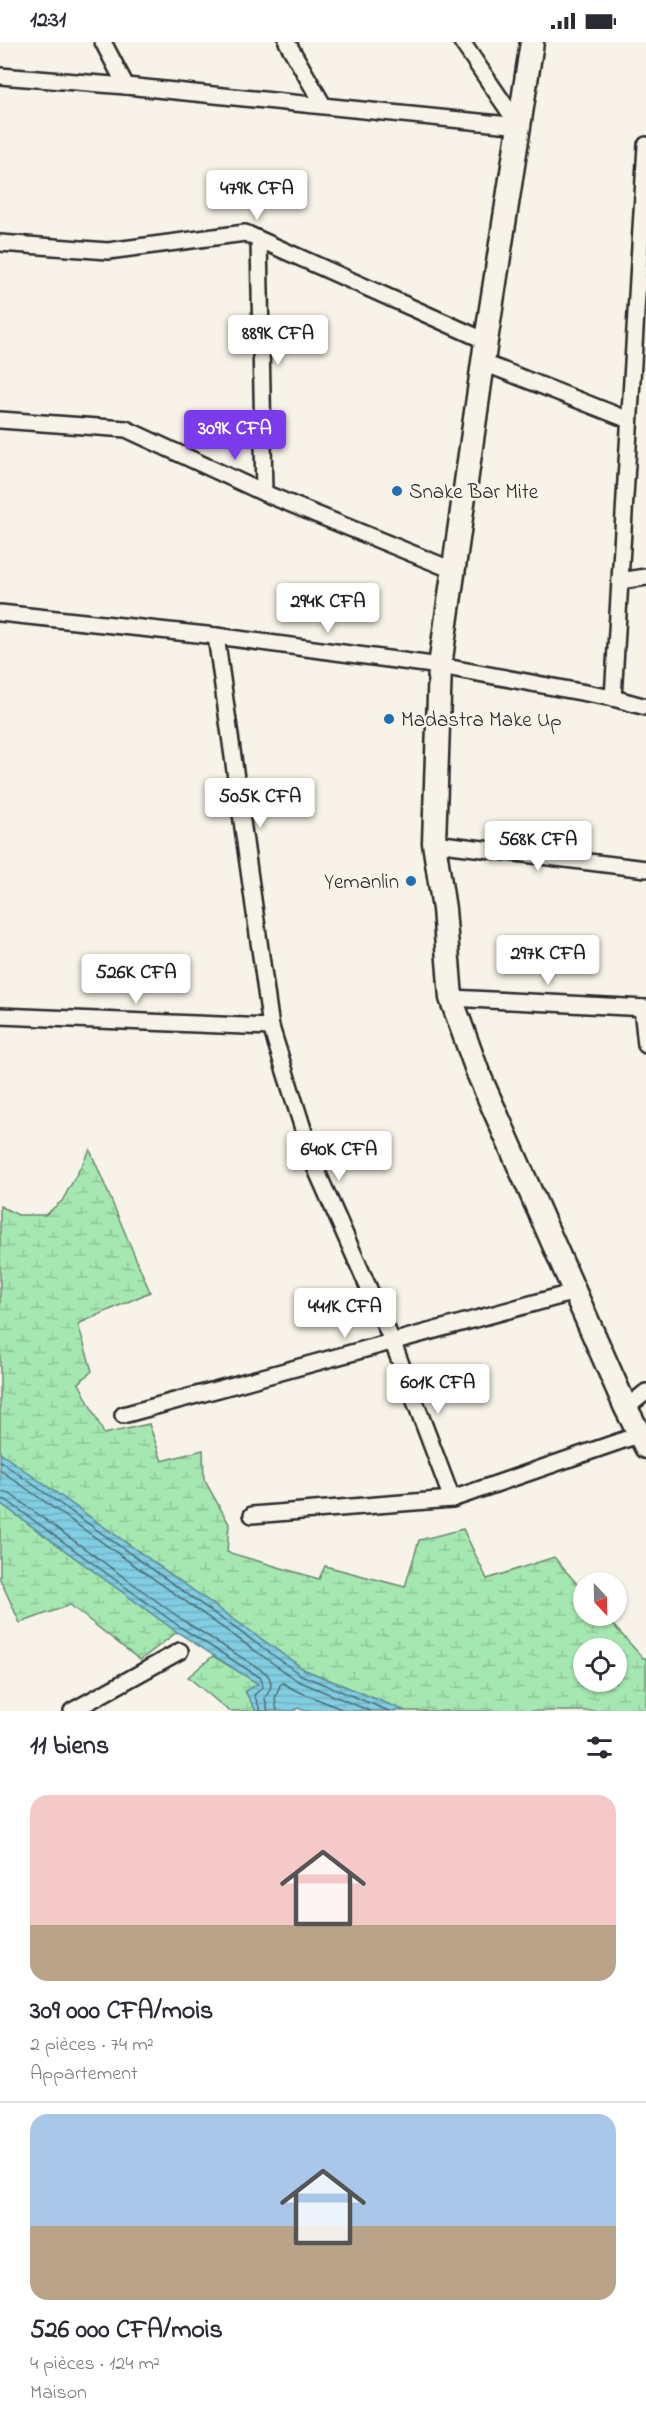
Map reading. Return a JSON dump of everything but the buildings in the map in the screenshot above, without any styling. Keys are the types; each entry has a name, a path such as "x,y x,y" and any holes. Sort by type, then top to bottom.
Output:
{"street":[{"path":"103,42 126,86"},
{"path":"287,42 323,105"},
{"path":"462,42 519,126"},
{"path":"252,1515 452,1499 643,1440 626,1408 478,1073 451,998 444,909 434,843 440,666 532,42"},
{"path":"0,76 126,86 519,126"},
{"path":"613,698 646,145"},
{"path":"0,243 108,251 245,234 629,420"},
{"path":"259,240 264,493"},
{"path":"0,420 126,429 264,493 455,571"},
{"path":"620,581 646,577"},
{"path":"0,613 216,636 440,666 613,698 646,707"},
{"path":"216,636 271,1027 315,1167 393,1343 452,1499"},
{"path":"434,843 646,869"},
{"path":"451,998 644,1008 646,1045"},
{"path":"0,1016 271,1027"},
{"path":"123,1415 575,1292"},
{"path":"626,1408 646,1392"},
{"path":"72,1711 180,1651"}],"green space":[{"path":"90,1150 150,1292 78,1324 92,1371 79,1383 104,1434 149,1424 162,1461 203,1450 204,1479 229,1524 227,1552 319,1579 325,1566 405,1587 419,1540 463,1529 487,1579 554,1557 573,1579 573,1626 614,1626 625,1638 573,1638 573,1692 627,1692 627,1640 643,1658 646,1658 646,1711 405,1711 305,1670 0,1453 0,1206 18,1215 45,1215 62,1201"},
{"path":"0,1503 177,1632 140,1660 70,1605 20,1623 0,1579"},
{"path":"213,1656 259,1684 245,1691 256,1711 229,1711 188,1677"}],"water":[{"path":"0,1453 305,1670 405,1711 305,1711 298,1708 293,1711 256,1711 245,1691 258,1684 177,1632 0,1503"}],"place":[{"name":"Snake Bar Mite","path":"397,491"},
{"name":"Madastra Make Up","path":"389,719"},
{"name":"Yemanlin","path":"411,881"}]}
